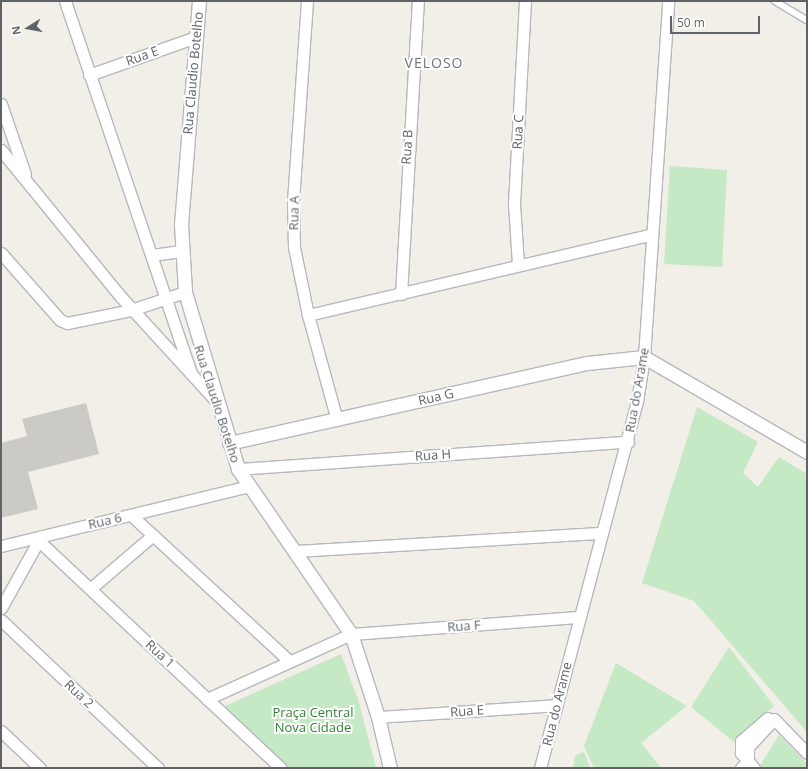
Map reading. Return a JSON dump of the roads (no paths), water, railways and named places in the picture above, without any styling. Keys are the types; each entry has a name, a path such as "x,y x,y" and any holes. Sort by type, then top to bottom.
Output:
{"street":[{"path":"65,1 89,76 168,298 190,371"},
{"name":"Rua Claudio Botelho","path":"199,1 181,250 185,292 216,401 238,469 297,551 351,634 378,716 390,768"},
{"name":"Rua A","path":"308,1 293,202 294,247 308,315 337,420"},
{"name":"Rua B","path":"401,294 418,1"},
{"name":"Rua C","path":"518,264 514,204 525,1"},
{"name":"Rua do Arame","path":"540,768 578,617 628,442 644,357 668,1"},
{"name":"Rua E","path":"89,76 196,37"},
{"path":"1,104 27,180"},
{"path":"1,150 27,180 131,310 190,371 216,401"},
{"path":"308,315 401,294 518,264 652,234"},
{"path":"152,256 181,250"},
{"path":"1,253 60,320 67,323 131,310 185,292"},
{"path":"644,357 807,452"},
{"name":"Rua G","path":"229,443 588,363 644,357"},
{"name":"Rua H","path":"238,469 628,442"},
{"name":"Rua 6","path":"1,546 249,486"},
{"path":"131,515 288,660"},
{"path":"297,551 601,533"},
{"path":"90,589 153,535"},
{"path":"1,608 39,538"},
{"name":"Rua 1","path":"39,538 90,589 281,768"},
{"name":"Rua F","path":"207,699 288,660 351,634 578,617"},
{"name":"Rua 2","path":"1,620 158,768"},
{"name":"Rua E","path":"378,716 557,705"},
{"path":"748,766 748,747 774,719 807,753"},
{"path":"1,731 40,768"}],"lane":[{"path":"775,1 807,20"}],"district":[{"name":"VELOSO","path":"434,63"}],"park label":[{"name":"Praça Central Nova Cidade","path":"313,720"}]}
